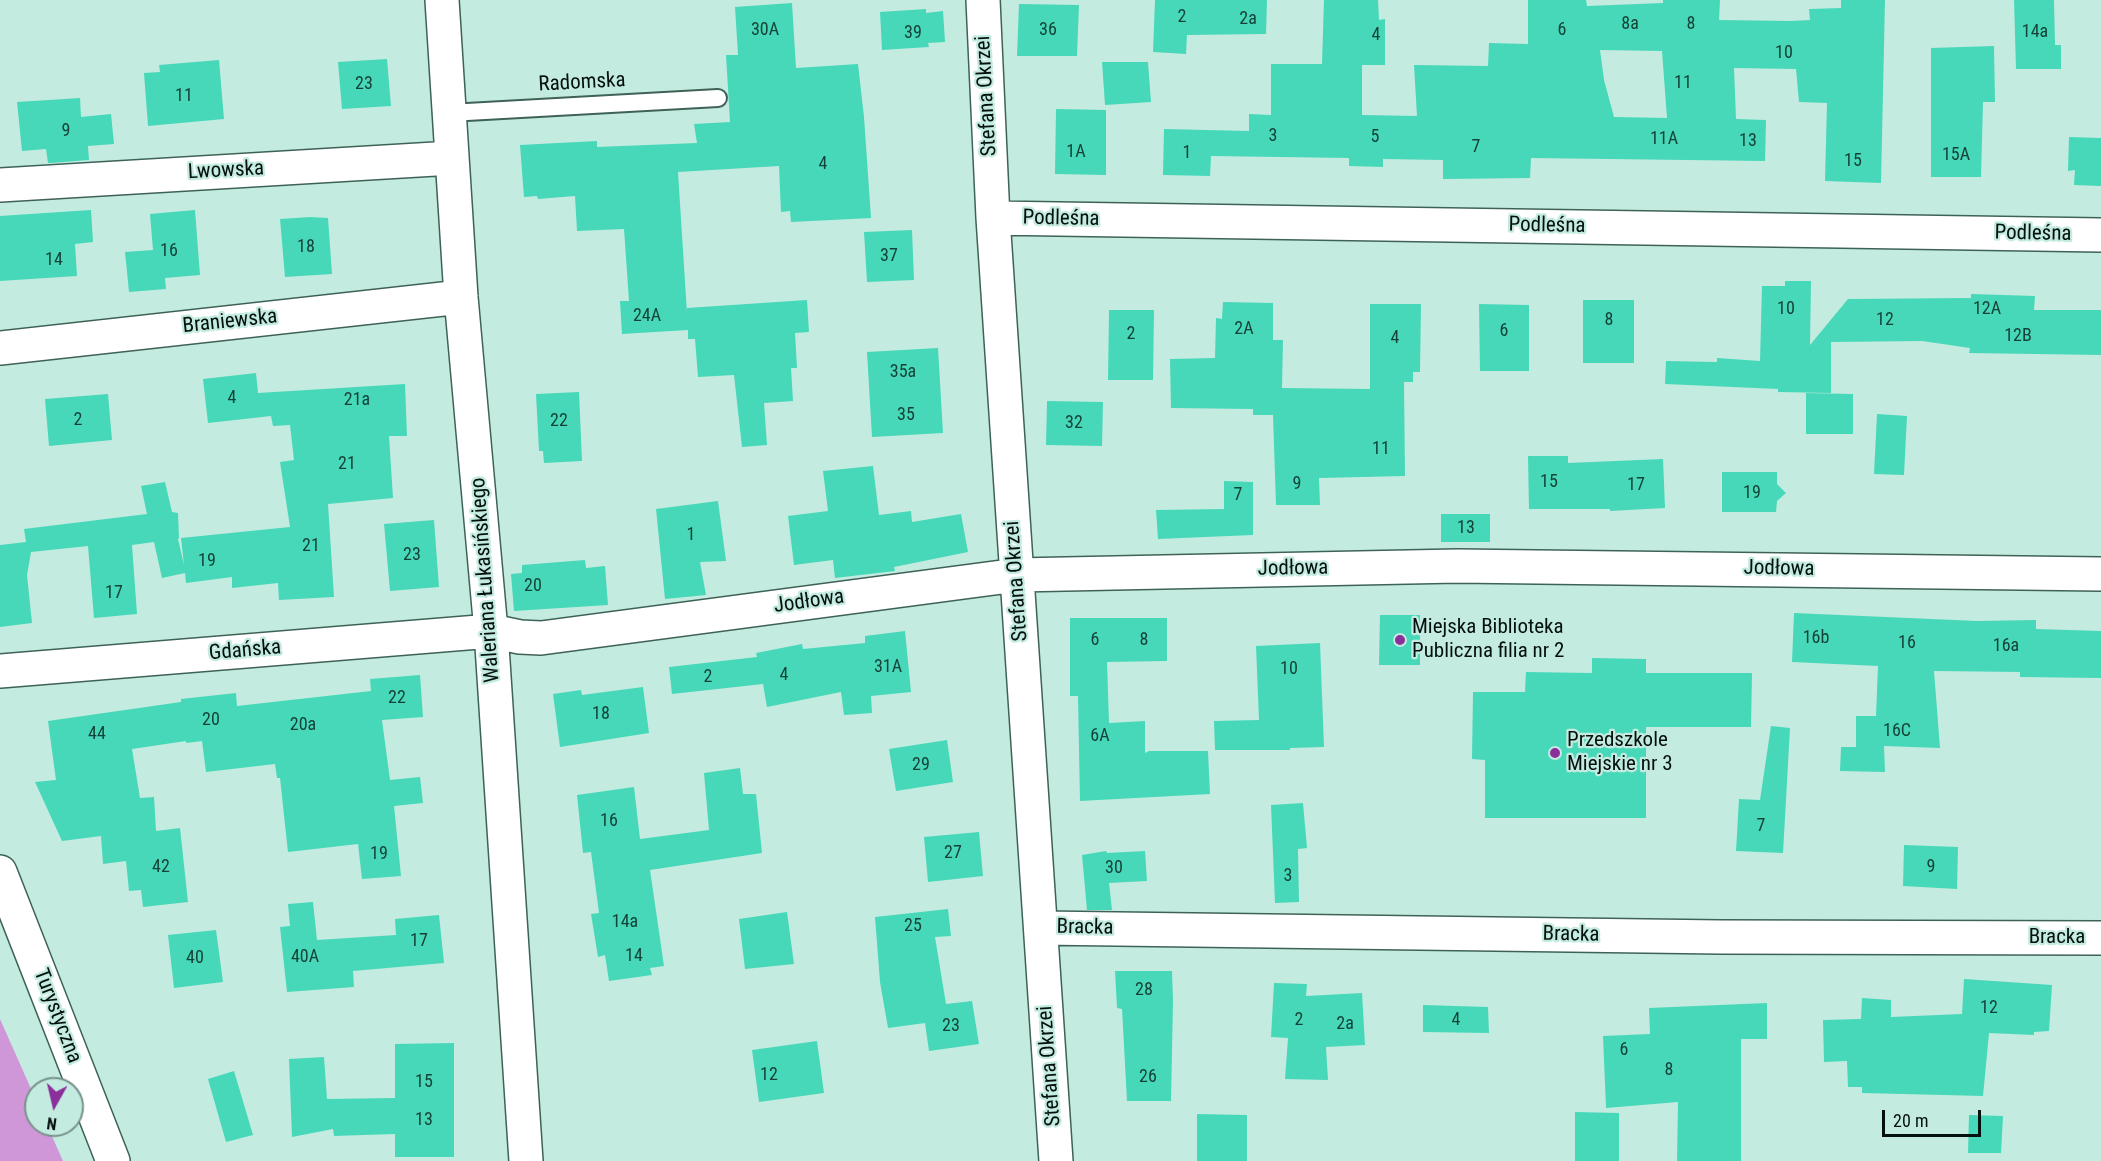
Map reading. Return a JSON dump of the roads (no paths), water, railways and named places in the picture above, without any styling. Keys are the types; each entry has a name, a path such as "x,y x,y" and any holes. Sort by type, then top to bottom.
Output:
{"street":[{"name":"Waleriana Łukasińskiego","path":"442,0 461,297 490,631 526,1161"},
{"name":"Stefana Okrzei","path":"983,0 993,218 1056,1161"},
{"name":"Lwowska","path":"0,185 452,158"},
{"name":"Podleśna","path":"993,218 2101,235"},
{"name":"Braniewska","path":"0,348 461,297"},
{"name":"Jodłowa","path":"490,631 520,637 541,638 1017,575 1457,566 2101,574"},
{"name":"Gdańska","path":"0,671 490,631"},
{"name":"Turystyczna","path":"0,872 113,1161"},
{"name":"Bracka","path":"1041,928 1721,937 2101,938"}],"lane":[{"name":"Radomska","path":"449,113 718,98"}],"place":[{"name":"Miejska Biblioteka Publiczna filia nr 2","path":"1400,640"},
{"name":"Przedszkole Miejskie nr 3","path":"1555,753"}]}
